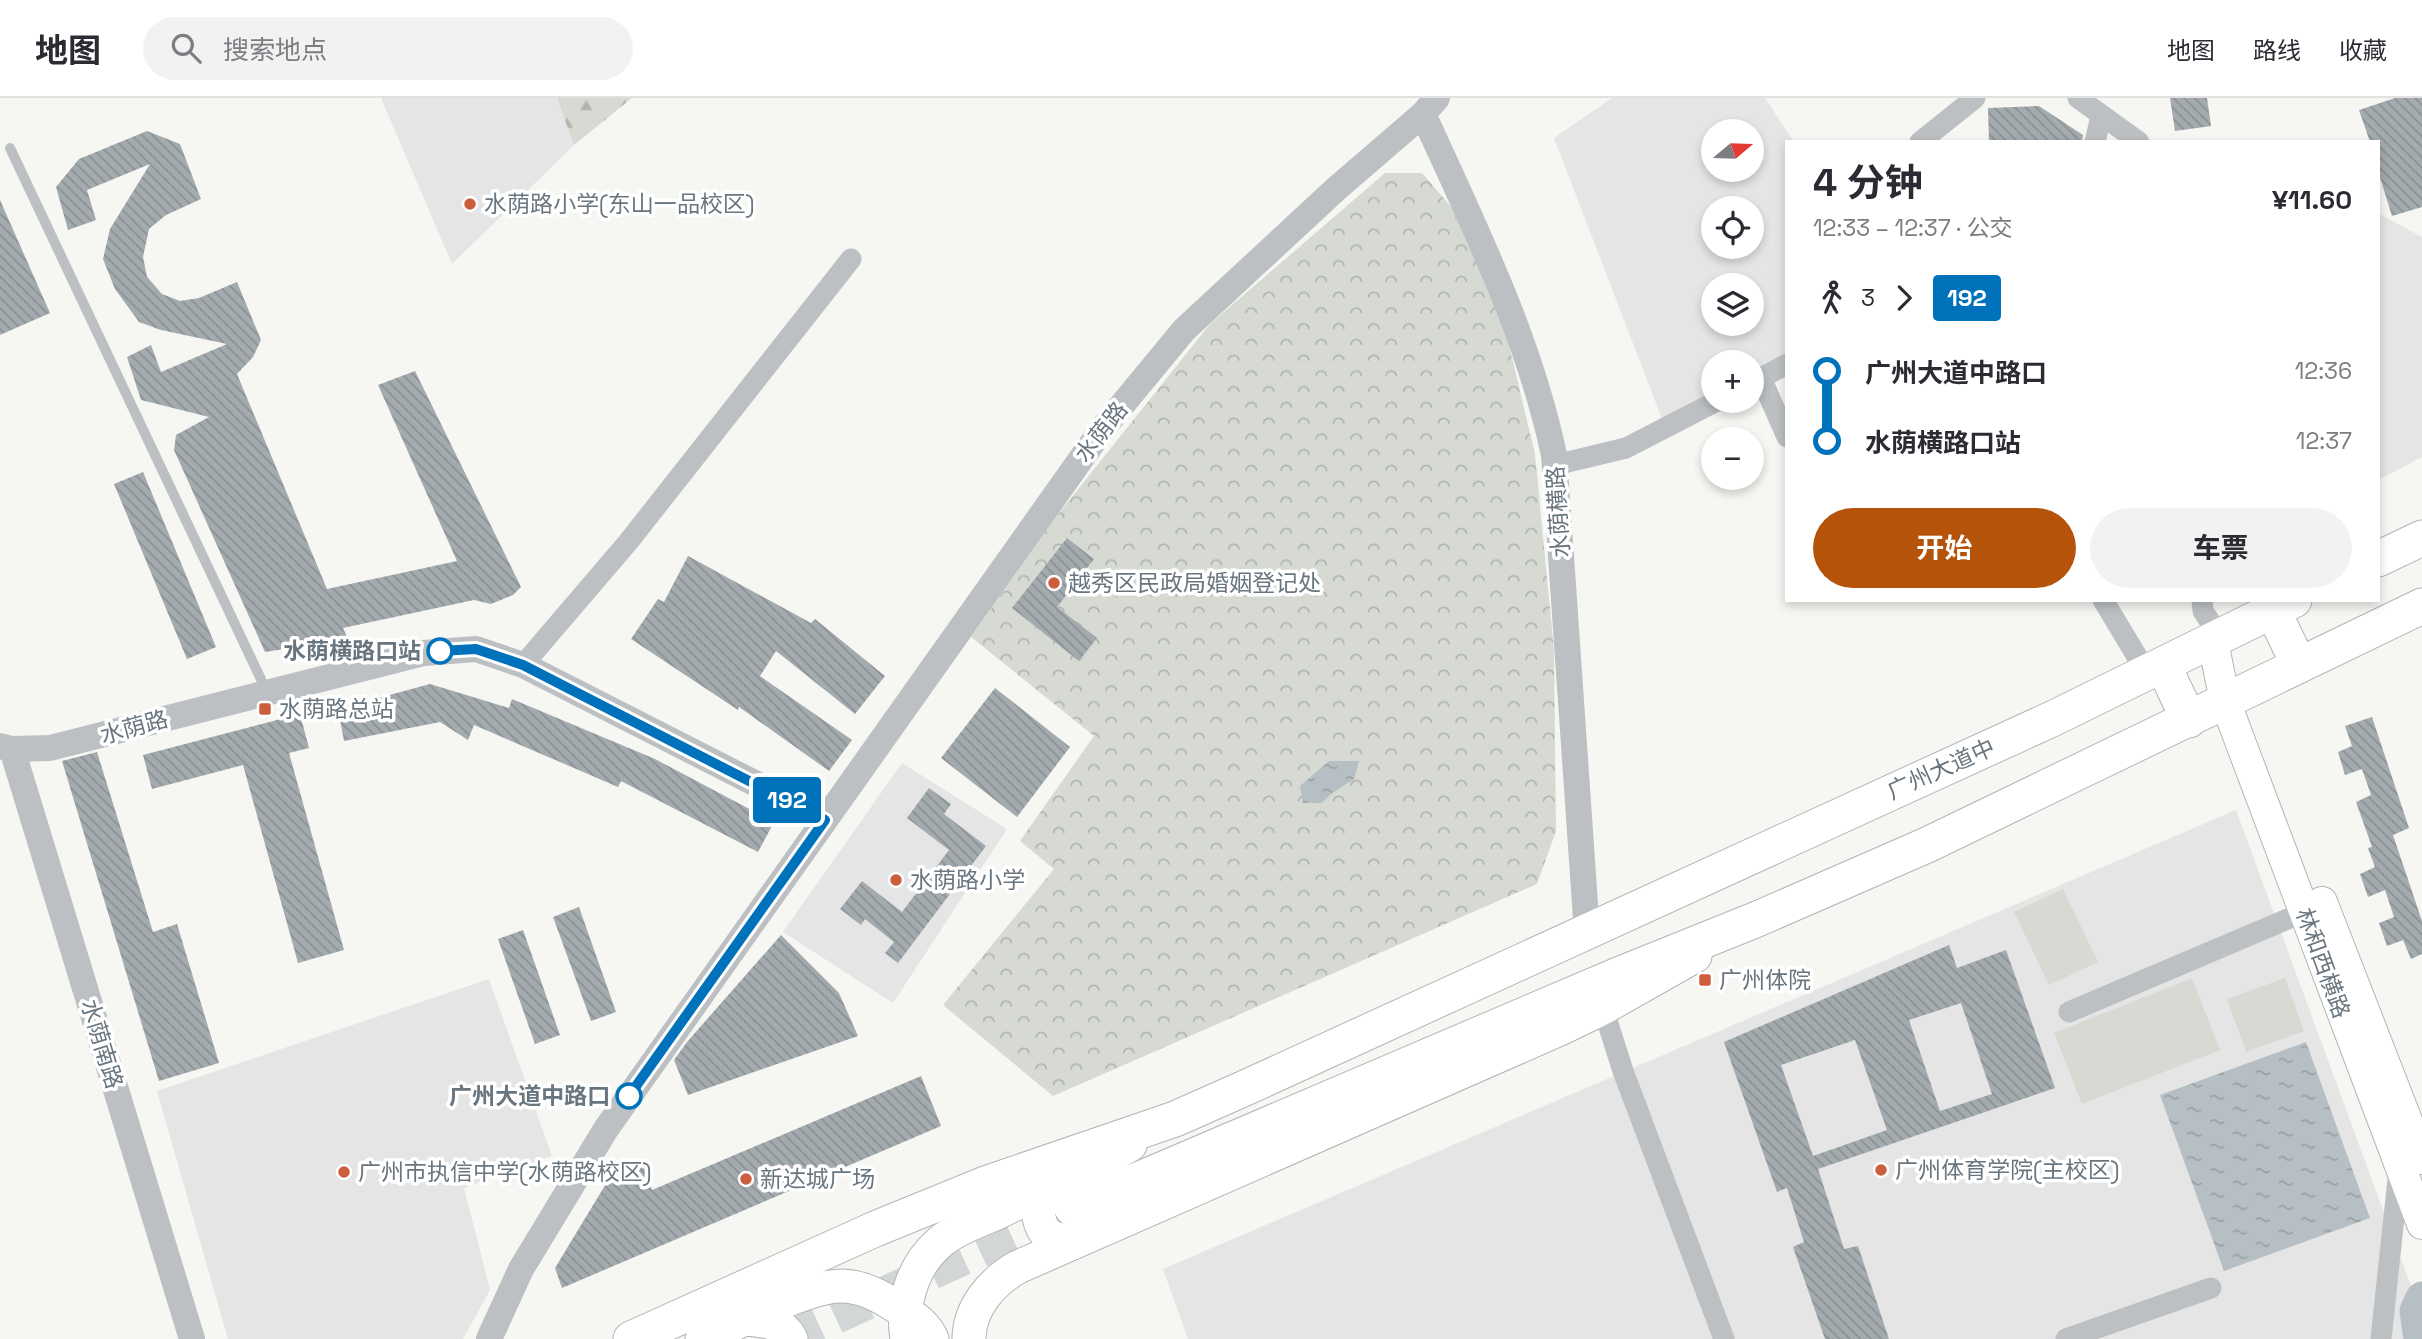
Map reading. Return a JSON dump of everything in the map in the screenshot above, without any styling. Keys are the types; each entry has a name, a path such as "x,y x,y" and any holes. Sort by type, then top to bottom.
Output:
{"highway":[{"path":"2380,558 2422,538"},
{"name":"广州大道中","path":"631,1339 975,1188 1175,1119 1587,933 2155,669 2207,618 2283,605"},
{"path":"2283,605 2299,665"},
{"path":"1067,1212 1927,845 2422,606"},
{"path":"2155,669 2189,720"}],"main road":[{"path":"2207,618 2234,697"},
{"name":"林和西横路","path":"2234,697 2305,912 2411,1162"},
{"name":"林和西横路","path":"2234,697 2415,1115 2411,1162 2417,1210"},
{"path":"914,1327 910,1287 939,1242 969,1226 1067,1212 1603,1009 1755,920"},
{"path":"968,1339 974,1316 993,1284 1039,1256 1067,1212 1117,1153 1175,1119"},
{"path":"702,1339 819,1289 842,1286 873,1294 914,1327"},
{"path":"747,1319 771,1321 782,1327 791,1339"}],"street":[{"path":"1922,140 1975,98"},
{"path":"2078,98 2136,140"},
{"name":"水荫横路","path":"1430,106 1518,335 1547,420 1555,465 1587,933"},
{"name":"水荫路","path":"489,1339 521,1269 606,1129 1059,488 1184,330 1430,106"},
{"path":"2095,140 2101,116"},
{"path":"523,665 629,541 851,259"},
{"path":"1764,376 1785,365"},
{"path":"1764,395 1785,433"},
{"path":"1555,465 1626,448 1701,409"},
{"path":"2104,602 2155,669"},
{"name":"水荫路","path":"6,748 50,748 424,653 476,649 523,665 825,820"},
{"name":"水荫南路","path":"6,748 192,1339"},
{"path":"2069,1012 2305,912"},
{"path":"1603,1009 1623,1071 1724,1339"},
{"path":"2381,1339 2411,1162"},
{"path":"2066,1339 2211,1287"}],"lane":[{"path":"10,148 267,692"}],"shaded area":[{"name":"水荫路小学(东山一品校区)","path":"381,98 557,98 574,145 452,264"},
{"path":"1612,98 1765,98 1793,140 1785,140 1785,361 1764,373 1764,350 1701,350 1701,405 1664,424 1554,138"},
{"path":"2380,214 2422,237 2422,457 2380,479"},
{"name":"水荫路小学","path":"902,763 1007,829 893,1003 783,932"},
{"name":"广州体育学院(主校区)","path":"2236,810 2422,1316 2422,1339 1188,1339 1163,1269"},
{"name":"广州市执信中学(水荫路校区)","path":"489,979 552,1156 464,1188 490,1290 463,1339 228,1339 157,1091"}],"green space":[{"path":"557,98 632,98 574,145"},
{"path":"1385,173 1422,173 1465,223 1504,324 1535,454 1554,650 1556,831 1537,884 1053,1096 943,1005 1054,869 1020,841 1094,736 971,637 1055,518 1210,324"},
{"path":"2063,889 2098,962 2049,985 2014,912"},
{"path":"2192,978 2220,1050 2082,1104 2054,1033"},
{"path":"2285,978 2304,1031 2246,1052 2227,999"}],"water":[{"path":"1329,761 1359,761 1354,779 1322,803 1303,803 1300,786"},
{"path":"2306,1042 2370,1218 2224,1271 2160,1095"}],"building":[{"path":"2170,98 2207,98 2211,126 2175,131"},
{"path":"2395,98 2422,98 2422,207 2392,216 2380,177 2380,140 2369,140 2359,110"},
{"path":"2039,106 2083,135 2082,140 1989,140 1988,108"},
{"path":"147,131 180,144 201,199 166,215 149,229 143,257 147,277 162,294 180,301 199,298 237,282 261,340 253,357 237,374 327,589 457,561 378,385 415,371 521,587 513,595 491,604 474,600 343,628 348,639 265,652 174,450 176,435 209,417 141,400 127,357 151,345 161,372 227,344 161,330 139,322 115,289 103,259 110,229 150,164 87,190 96,220 68,230 56,187 79,159"},
{"path":"0,200 50,313 0,335"},
{"path":"143,472 216,647 187,659 114,484"},
{"name":"越秀区民政局婚姻登记处","path":"1067,538 1094,559 1057,607 1097,638 1079,661 1012,608"},
{"path":"688,556 811,623 815,619 885,676 855,714 776,651 760,676 852,740 829,771 739,707 738,710 631,639 658,599 664,602"},
{"path":"430,684 509,708 512,699 655,759 774,822 758,852 621,781 618,787 474,725 468,740 440,722 344,741 338,709"},
{"path":"995,688 1070,747 1017,817 941,758"},
{"path":"300,714 309,748 289,753 344,950 298,963 243,765 152,789 143,755"},
{"path":"2372,717 2409,828 2393,835 2422,921 2422,954 2411,959 2403,940 2387,946 2379,923 2394,917 2385,890 2368,897 2360,874 2375,867 2368,848 2372,847 2356,802 2371,795 2362,769 2345,775 2338,752 2352,746 2345,726"},
{"path":"97,752 153,932 177,924 219,1063 159,1081 62,761"},
{"path":"929,788 951,804 944,814 986,846 898,963 885,953 894,942 865,919 861,925 840,909 862,881 902,912 949,850 907,818"},
{"path":"579,907 616,1012 591,1021 553,917"},
{"path":"523,930 560,1035 535,1044 498,939"},
{"path":"781,935 839,993 858,1036 688,1095 674,1060"},
{"path":"1949,945 1957,968 2006,950 2055,1088 1818,1169 1844,1249 1858,1246 1889,1339 1825,1339 1793,1247 1804,1242 1787,1188 1777,1192 1724,1042","holes":["1961,1003 1992,1094 1940,1111 1909,1020","1855,1040 1887,1130 1813,1156 1781,1065"]},
{"name":"新达城广场","path":"921,1076 941,1126 562,1288 555,1268 621,1159 645,1169 652,1190"}],"waterway":[{"path":"2420,1339 2416,1311 2422,1298"}],"tunnel":[{"path":"787,1339 1067,1210"}],"bus line":[{"name":"192","path":"440,651 476,649 523,665 825,820 629,1096"}],"place":[{"name":"水荫路小学(东山一品校区)","path":"470,204"},
{"name":"越秀区民政局婚姻登记处","path":"1054,583"},
{"name":"水荫横路口站","path":"440,651"},
{"name":"水荫路总站","path":"265,709"},
{"name":"水荫路小学","path":"896,880"},
{"name":"广州体院","path":"1705,980"},
{"name":"广州大道中路口","path":"629,1096"},
{"name":"广州体育学院(主校区)","path":"1881,1170"},
{"name":"广州市执信中学(水荫路校区)","path":"344,1172"},
{"name":"新达城广场","path":"746,1179"}]}
